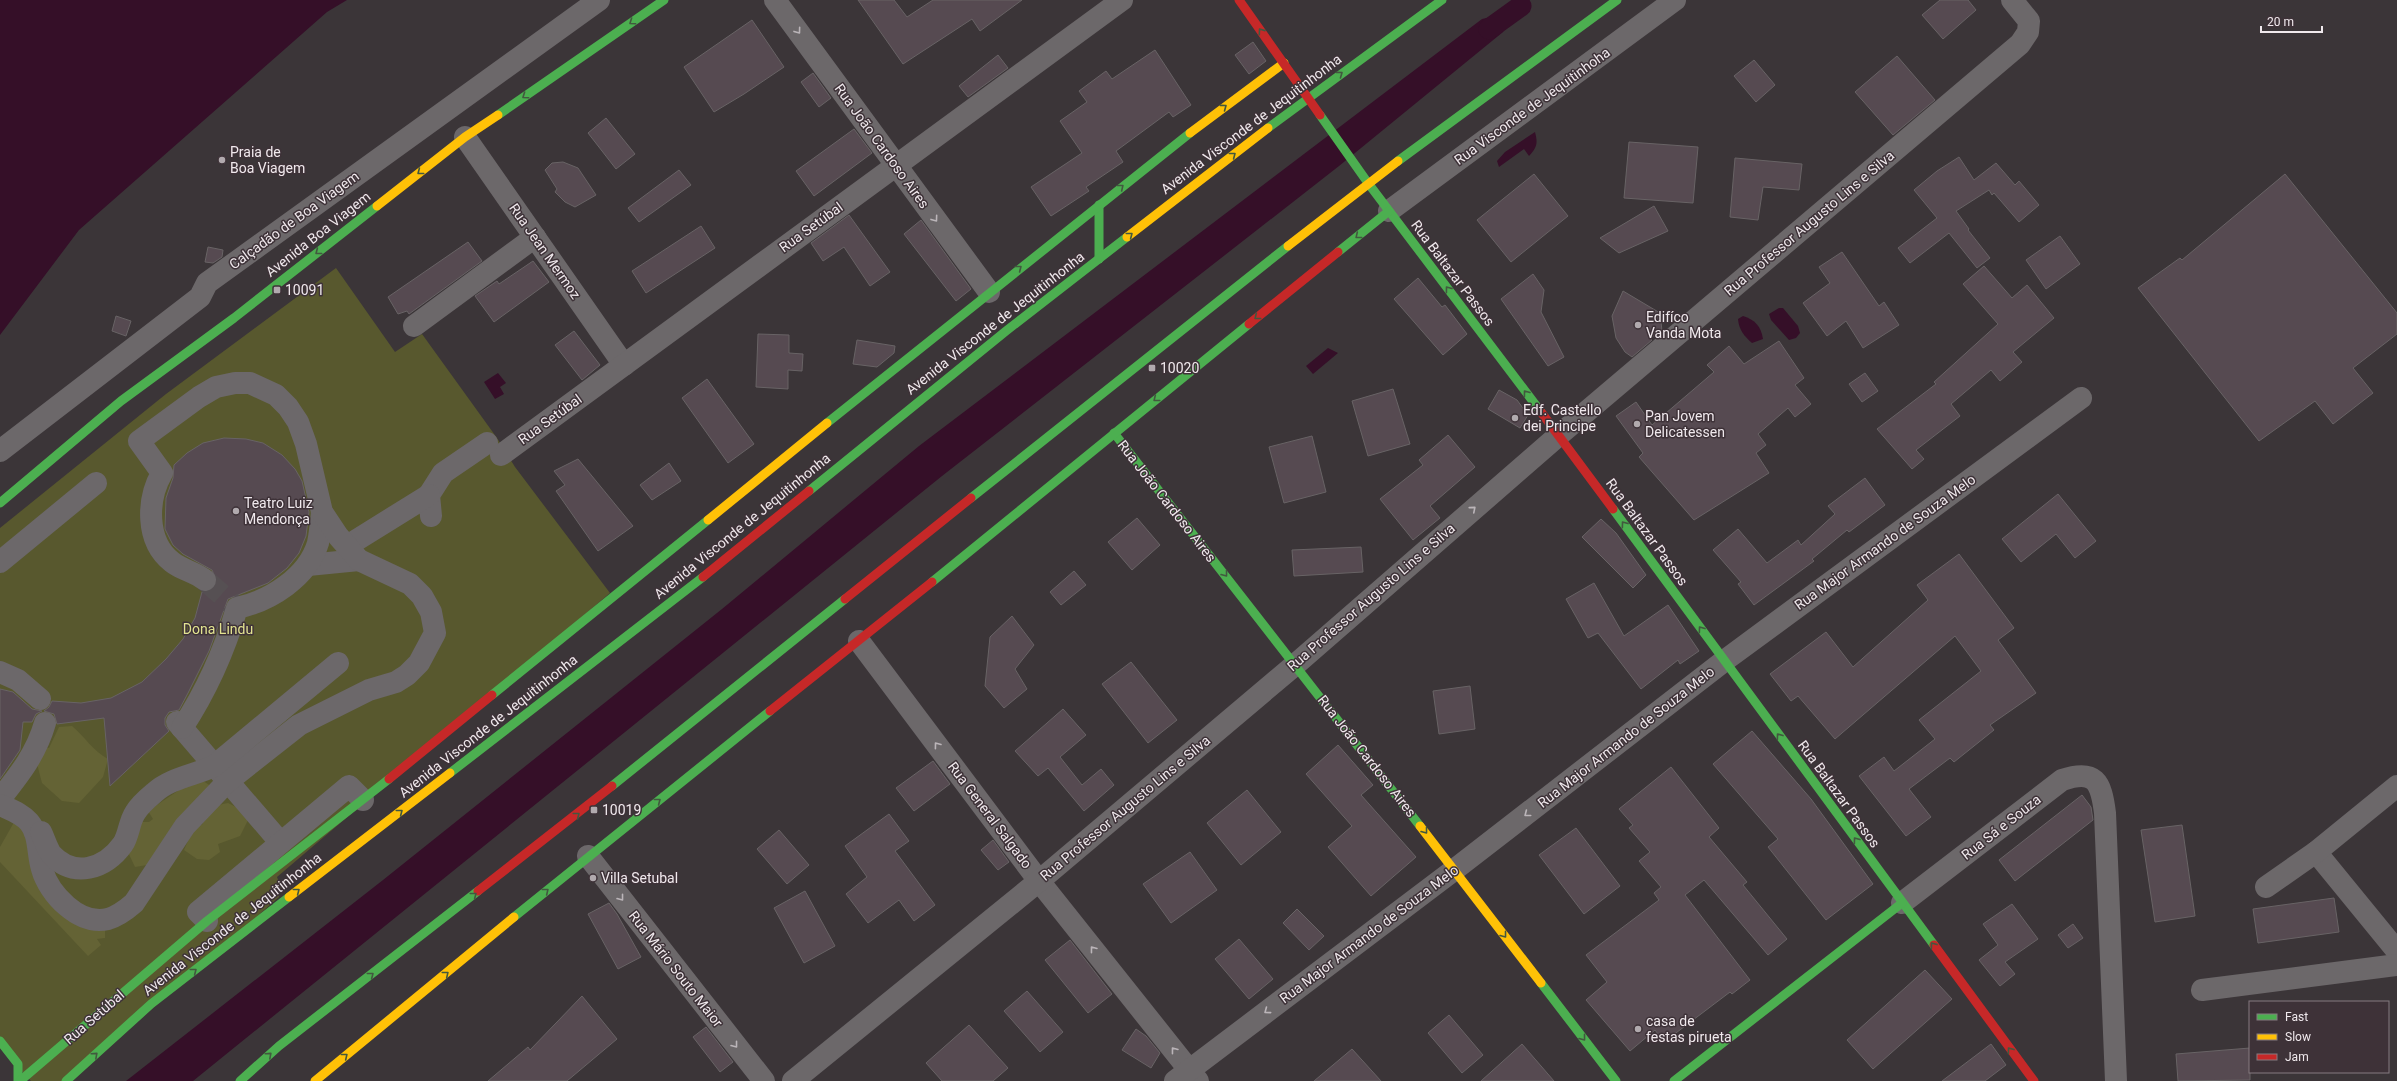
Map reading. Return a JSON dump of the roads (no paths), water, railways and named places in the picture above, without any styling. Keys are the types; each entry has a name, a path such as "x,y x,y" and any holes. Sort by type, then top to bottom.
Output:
{"street":[{"name":"Calçadão de Boa Viagem","path":"0,451 200,297 207,283 599,0"},
{"name":"Avenida Boa Viagem","path":"0,503 121,401 234,318 465,137 664,0"},
{"name":"Rua João Cardoso Aires","path":"775,0 989,292"},
{"name":"Rua Setúbal","path":"353,553 430,506 443,473 494,449 624,365 1122,0"},
{"name":"Rua Baltazar Passos","path":"1239,0 1368,183 1559,435 2034,1081"},
{"name":"Avenida Visconde de Jequitinhonha","path":"66,1081 151,1004 678,597 1006,331 1308,97 1442,0"},
{"path":"240,1081 279,1046 589,805 1075,414 1368,183 1617,0"},
{"name":"Rua Visconde de Jequitinhoha","path":"1389,211 1675,0"},
{"name":"Rua Professor Augusto Lins e Silva","path":"792,1081 1039,880 1296,664 1559,435 2020,44 2028,32 2029,21 2012,0"},
{"name":"Avenida Visconde de Jequitinhonha","path":"281,864 363,800 989,292 1171,147 1284,63"},
{"name":"Rua Jean Mermoz","path":"465,137 624,365"},
{"path":"1099,205 1099,259"},
{"path":"315,1081 588,856 859,641 1389,211"},
{"path":"414,326 535,237"},
{"path":"205,580 181,568 161,550 151,520 153,494 162,473 140,442 199,397 216,387 235,383 250,383 280,399 288,407 298,422 306,444 322,512 318,543 308,565 281,589 256,604 237,608 226,646 211,681 179,725 280,842"},
{"name":"Rua Major Armando de Souza Melo","path":"1187,1077 1724,661 2081,398"},
{"name":"Rua João Cardoso Aires","path":"1114,434 1296,664 1616,1081"},
{"path":"0,562 96,483"},
{"path":"45,723 37,748 27,764 0,799 21,809 31,818 41,831 50,853 60,861 75,869 87,870 96,867 117,851 124,843 135,813 154,792 167,784 201,772 221,773 299,725 369,690 396,682 418,663 434,633 432,612 422,596 410,584 353,553 322,512"},
{"path":"308,565 353,553"},
{"name":"Rua General Salgado","path":"859,641 1187,1077"},
{"path":"0,805 18,812 30,823 37,837 42,870 58,898 80,914 107,919 123,913 134,903 221,773 338,663"},
{"path":"0,672 18,680 40,699"},
{"name":"Rua Sá e Souza","path":"1674,1081 2062,780 2075,776 2089,776 2096,782 2102,791 2105,813 2116,1081"},
{"path":"207,921 198,912 280,842 350,786 363,800"},
{"path":"2266,887 2316,852 2397,786"},
{"path":"2316,852 2397,951"},
{"name":"Rua Mário Souto Maior","path":"588,856 764,1081"},
{"name":"Rua Setúbal","path":"19,1081 207,921 281,864"},
{"path":"2202,990 2397,965"},
{"path":"0,1041 15,1057 18,1064 19,1081"},
{"path":"15,1057 39,1064"}],"waterway":[{"path":"1489,29 1521,6"}],"tunnel":[{"path":"205,580 237,608"}],"place":[{"name":"Praia de Boa Viagem","path":"222,160"},
{"name":"10091","path":"277,290"},
{"name":"Edifíco Vanda Mota","path":"1638,325"},
{"name":"10020","path":"1152,368"},
{"name":"Edf. Castello dei Principe","path":"1515,418"},
{"name":"Pan Jovem Delicatessen","path":"1637,424"},
{"name":"Teatro Luiz Mendonça","path":"236,511"},
{"name":"10019","path":"594,810"},
{"name":"Villa Setubal","path":"593,878"},
{"name":"casa de festas pirueta","path":"1638,1029"}],"park label":[{"name":"Dona Lindu","path":"218,629"}]}
